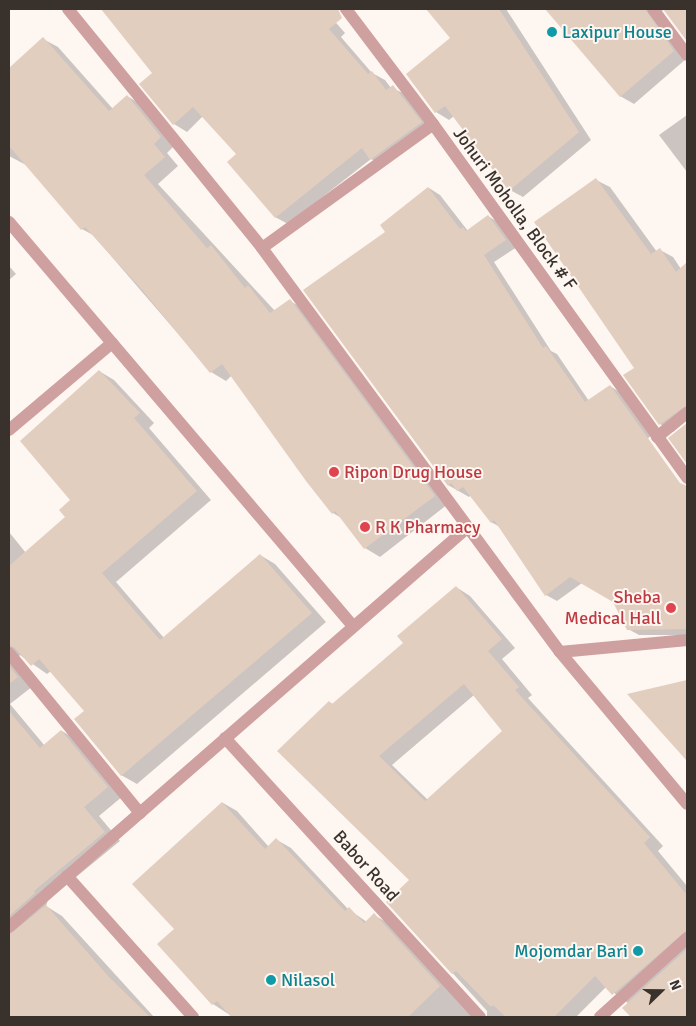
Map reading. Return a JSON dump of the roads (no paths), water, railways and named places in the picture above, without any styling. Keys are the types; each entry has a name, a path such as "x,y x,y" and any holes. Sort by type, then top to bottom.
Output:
{"street":[{"path":"68,9 262,248 560,652 687,804"},
{"path":"346,9 433,124"},
{"path":"653,9 687,55"},
{"name":"Johuri Moholla, Block # F","path":"262,248 433,124 687,478"},
{"path":"9,222 353,626"},
{"path":"9,430 112,343"},
{"path":"657,437 687,413"},
{"path":"9,927 467,528"},
{"path":"560,652 687,640"},
{"path":"9,653 140,813"},
{"name":"Babor Road","path":"225,738 480,1017"},
{"path":"67,876 193,1017"},
{"path":"600,1017 687,938"}],"place":[{"name":"Laxipur House","path":"552,32"},
{"name":"Ripon Drug House","path":"334,472"},
{"name":"R K Pharmacy","path":"365,527"},
{"name":"Sheba Medical Hall","path":"671,608"},
{"name":"Mojomdar Bari","path":"638,951"},
{"name":"Nilasol","path":"271,980"}]}
